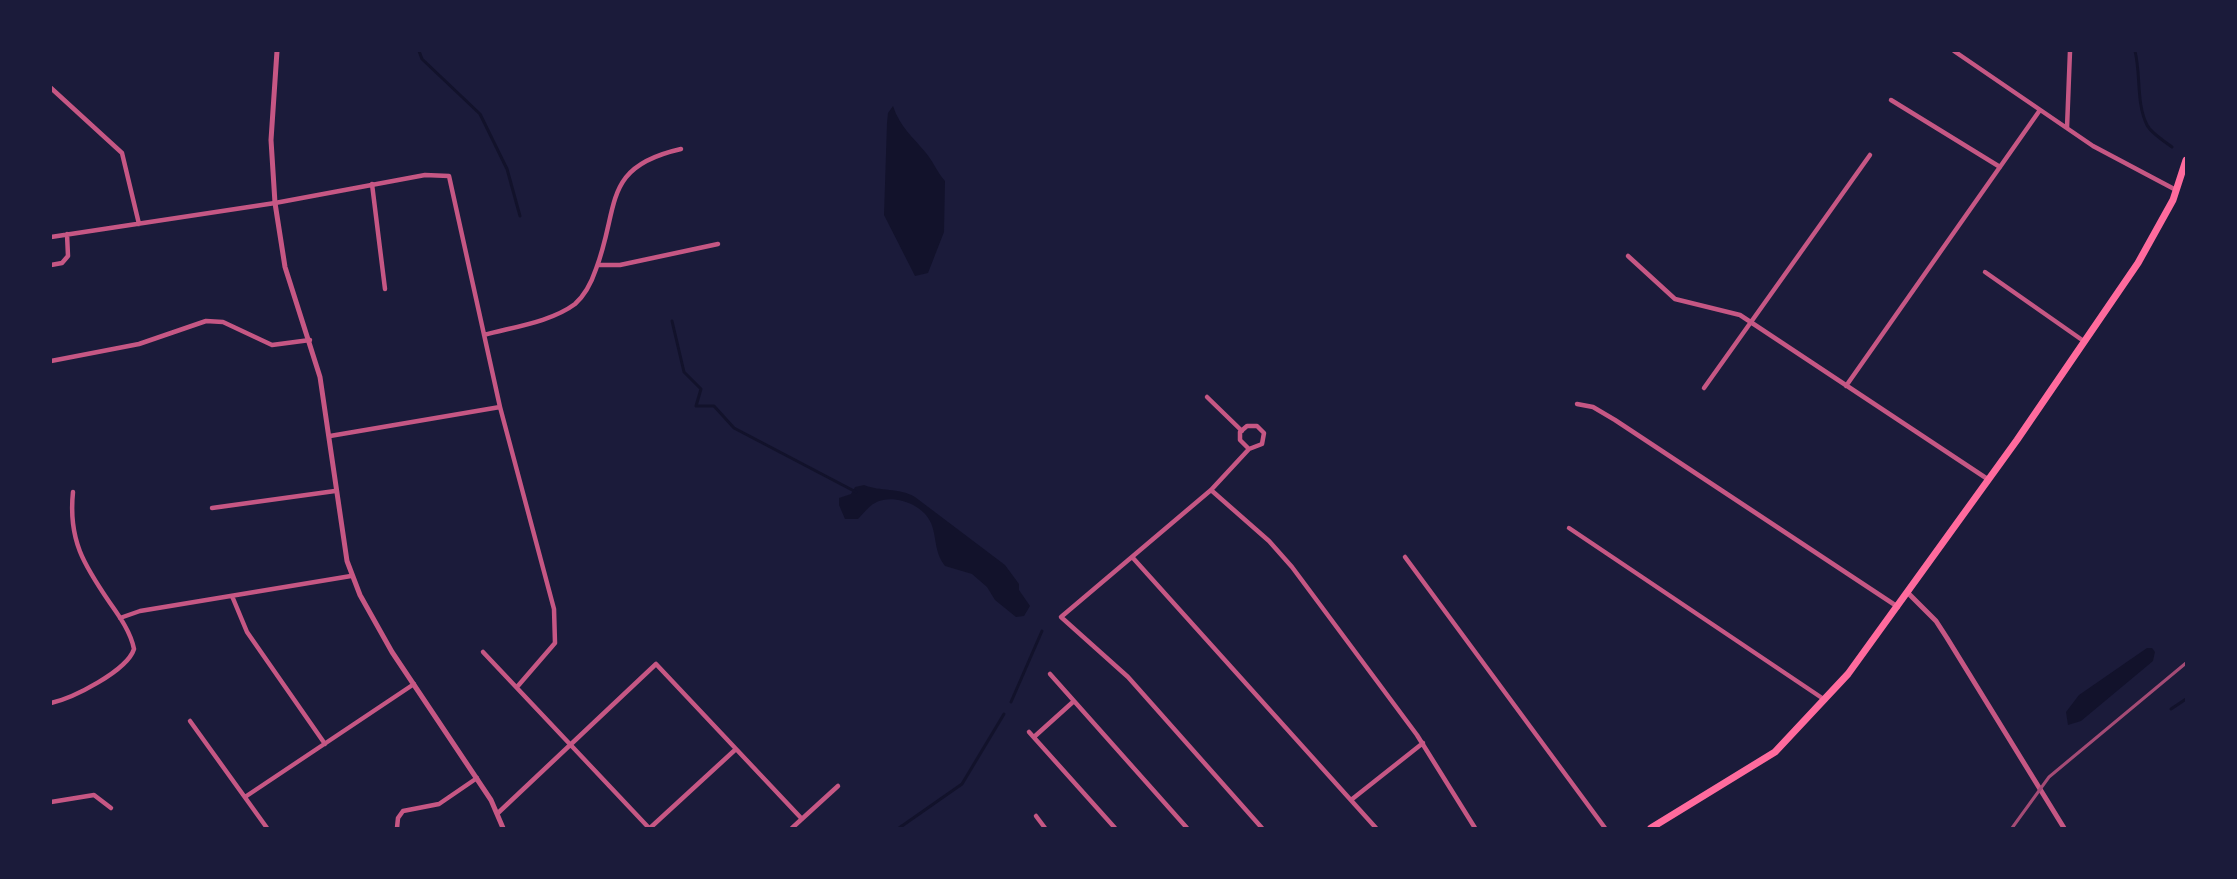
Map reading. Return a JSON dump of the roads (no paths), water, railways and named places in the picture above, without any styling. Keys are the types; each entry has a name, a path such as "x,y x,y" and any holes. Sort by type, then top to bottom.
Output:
{"main road":[{"path":"1651,828 1764,760 1825,700 1898,607 2085,342 2153,239 2176,190 2186,160"}],"street":[{"path":"277,51 271,140 275,203 285,267 320,377 330,436 343,544 351,576 373,620 477,778 498,813 503,828"},
{"path":"1954,51 2093,146 2176,190"},
{"path":"2067,128 2070,51"},
{"path":"51,88 122,153 139,224"},
{"path":"1891,100 2000,167"},
{"path":"1846,386 2040,110"},
{"path":"484,335 544,318 569,308 586,290 598,266 615,199 625,175 648,158 681,148"},
{"path":"1704,388 1870,155"},
{"path":"51,237 275,203 425,175 450,176 500,407 554,609 556,632 553,646 517,687"},
{"path":"372,184 385,289"},
{"path":"51,265 59,265 67,259 69,250 67,234"},
{"path":"598,266 620,265 718,244"},
{"path":"1628,256 1675,299 1740,315 1989,480"},
{"path":"1986,272 2085,342"},
{"path":"51,361 139,344 206,321 224,322 272,345 310,340"},
{"path":"1207,397 1242,430"},
{"path":"1577,404 1593,407 1616,420 1898,607"},
{"path":"330,436 500,407"},
{"path":"1249,449 1240,440 1242,430 1247,426 1257,426 1264,434 1262,444 1249,449 1211,490 1061,617 1128,677 1263,828"},
{"path":"1211,490 1269,541 1292,567 1423,744 1475,828"},
{"path":"212,508 335,491"},
{"path":"51,703 78,694 130,657 134,646 120,618 80,554 72,521 73,492"},
{"path":"1569,528 1825,700"},
{"path":"1405,557 1605,828"},
{"path":"1133,558 1376,828"},
{"path":"120,618 140,611 351,576"},
{"path":"1908,593 1936,621 2064,828"},
{"path":"232,596 247,632 325,744"},
{"path":"483,652 650,828 735,749"},
{"path":"498,813 656,664 802,819"},
{"path":"1050,674 1188,828"},
{"path":"245,797 414,684"},
{"path":"1034,737 1074,701"},
{"path":"190,721 267,828"},
{"path":"1029,732 1115,828"},
{"path":"1351,800 1423,744"},
{"path":"397,828 398,818 403,811 439,804 477,778"},
{"path":"792,828 838,786"},
{"path":"51,802 94,795 111,808"},
{"path":"1036,816 1045,828"}],"waterway":[{"path":"419,51 422,59 480,114 507,169 520,216"},
{"path":"2135,51 2141,108 2147,125 2151,131 2172,147"},
{"path":"672,321 684,372 701,389 696,406 714,406 734,428 856,492"},
{"path":"1011,702 1042,631"},
{"path":"2171,709 2186,699"},
{"path":"899,828 962,784 1004,714"}],"railway":[{"path":"2012,828 2049,777 2186,663"}]}
